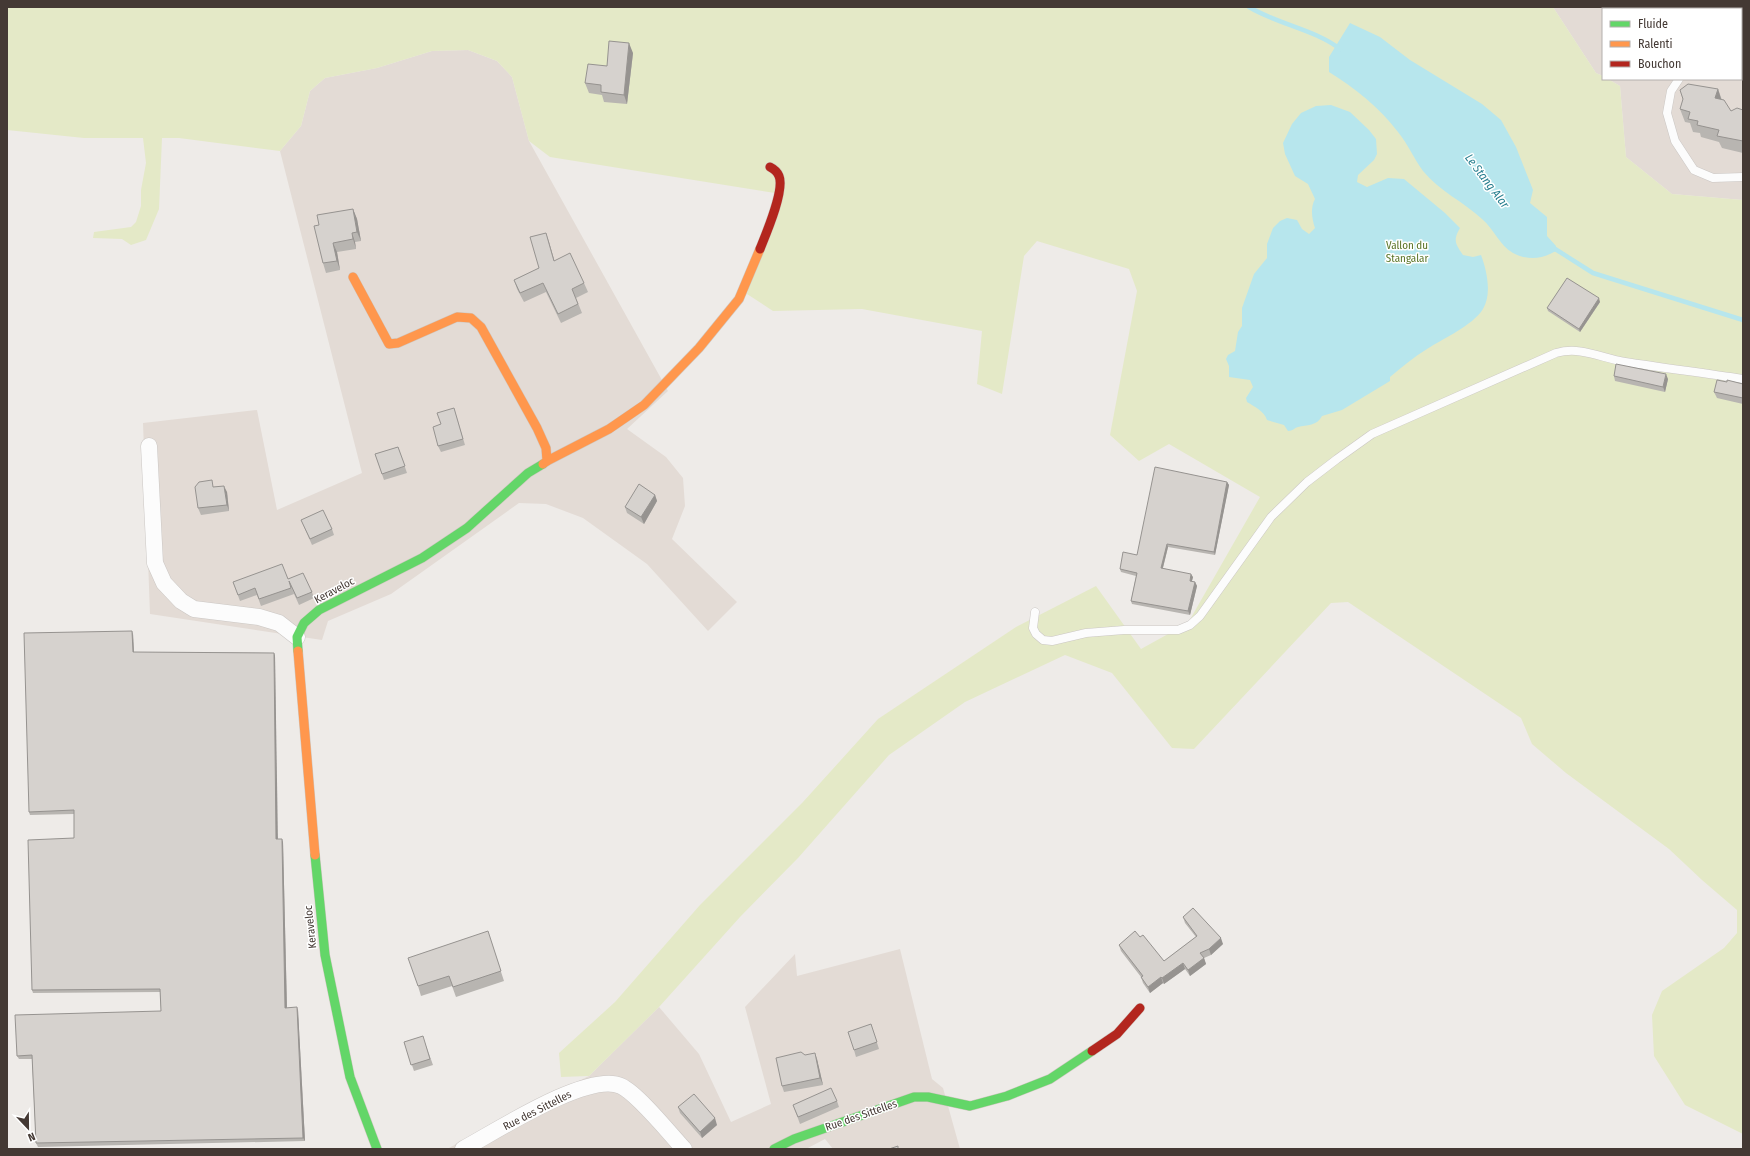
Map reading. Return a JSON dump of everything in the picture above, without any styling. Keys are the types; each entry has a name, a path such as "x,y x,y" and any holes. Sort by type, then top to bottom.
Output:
{"street":[{"name":"Keraveloc","path":"377,1149 350,1077 325,955 312,824 297,637 304,623 319,610 422,558 467,528 528,473 547,461 609,429 644,405 700,348 739,299 772,220 780,184 779,176 775,170 770,167"},
{"path":"353,277 389,344 398,343 457,318 471,318 481,327 546,448 547,461"},
{"path":"149,446 155,563 164,583 181,601 194,609 259,617 279,623 297,637"},
{"name":"Rue des Sittelles","path":"774,1149 794,1139 859,1115 914,1098 928,1097 970,1106 1007,1096 1050,1079 1117,1034 1140,1008"},
{"name":"Rue des Sittelles","path":"463,1149 552,1100 584,1087 600,1083 621,1086 638,1100 684,1149"}],"lane":[{"path":"1678,80 1671,91 1667,113 1675,141 1694,170 1713,178 1743,177"},
{"path":"1035,612 1033,628 1036,634 1043,640 1052,640 1086,633 1124,630 1178,630 1190,625 1200,616 1271,517 1307,482 1331,463 1372,434 1556,352 1580,350 1623,362 1743,379"}],"shaded area":[{"path":"1553,7 1743,7 1743,200 1672,194 1626,157 1620,86 1610,80 1742,80 1742,8 1602,8 1602,76 1596,73"},
{"path":"468,50 497,61 512,77 529,141 668,391 627,429 666,457 683,478 685,506 672,539 737,602 708,631 647,564 583,518 546,504 519,503 391,594 328,621 322,640 150,614 143,423 257,410 277,510 362,473 280,151 301,126 310,91 325,78 377,68 432,51"},
{"path":"900,949 932,1079 943,1088 960,1149 833,1149 825,1139 806,1149 447,1149 514,1113 589,1076 659,1007 699,1054 731,1122 771,1104 745,1007 795,954 797,976"}],"green space":[{"name":"Vallon du Stangalar","path":"7,7 1553,7 1596,73 1602,76 1602,80 1610,80 1620,86 1626,157 1672,194 1743,200 1743,1134 1685,1105 1654,1056 1652,1015 1662,991 1724,948 1737,933 1737,910 1669,849 1566,773 1532,744 1521,718 1348,602 1331,603 1194,749 1172,748 1112,673 1065,655 965,702 889,755 798,858 740,917 659,1007 589,1076 561,1077 559,1053 615,1002 700,905 803,802 878,719 1016,627 1096,586 1141,649 1188,623 1260,497 1169,444 1139,461 1110,435 1137,291 1129,269 1037,241 1024,256 1002,394 977,384 982,331 862,309 773,311 747,294 775,193 550,157 529,141 512,77 497,61 468,50 432,51 377,68 325,78 310,91 301,126 280,151 179,138 162,138 159,209 146,240 131,245 122,239 93,238 94,232 131,227 136,222 141,206 141,190 146,163 143,138 84,138 7,130"},
{"path":"1671,7 1743,7 1743,9 1742,8"}],"water":[{"path":"1350,23 1380,37 1410,60 1482,104 1501,120 1516,147 1533,190 1530,203 1547,217 1547,236 1556,246 1556,251 1546,256 1530,258 1519,256 1508,250 1482,219 1436,185 1429,178 1402,137 1375,107 1358,92 1329,72 1329,57"},
{"path":"1331,105 1350,112 1369,130 1376,139 1377,154 1374,160 1358,175 1357,182 1367,187 1388,178 1404,179 1445,213 1460,228 1456,236 1456,242 1463,255 1473,257 1481,255 1487,275 1488,290 1486,303 1483,309 1472,321 1413,359 1390,377 1390,381 1342,410 1322,416 1315,423 1288,431 1284,425 1267,420 1261,412 1247,402 1246,398 1253,387 1250,380 1229,377 1229,366 1226,359 1228,355 1235,351 1238,332 1242,326 1242,308 1254,274 1267,258 1267,244 1273,228 1280,221 1287,218 1297,220 1302,229 1309,234 1315,228 1312,206 1315,199 1308,184 1295,176 1285,154 1283,143 1292,124 1301,113 1316,106"}],"building":[{"path":"1622,7 1652,8 1623,8"},
{"path":"609,41 629,43 624,95 601,92 601,85 585,83 588,64 607,66"},
{"path":"1688,84 1718,89 1715,98 1724,100 1731,111 1737,108 1743,110 1743,141 1717,136 1719,130 1697,125 1698,121 1688,119 1690,112 1680,109 1683,99 1680,90"},
{"path":"353,209 357,232 352,233 353,239 333,243 337,261 323,263 314,226 319,225 317,215"},
{"path":"546,233 554,261 570,253 584,283 572,289 578,304 558,314 543,283 520,293 514,280 539,268 530,237"},
{"path":"1567,278 1599,298 1579,329 1547,308"},
{"path":"1616,364 1666,374 1663,387 1614,376"},
{"path":"1717,380 1727,382 1727,380 1743,384 1743,398 1714,392"},
{"path":"454,408 463,439 438,446 433,427 441,424 437,413"},
{"path":"398,447 405,466 382,474 375,454"},
{"path":"1155,467 1227,482 1214,552 1167,544 1161,568 1191,574 1190,581 1195,582 1188,611 1131,601 1137,573 1120,569 1123,552 1137,555"},
{"path":"212,480 213,487 224,486 227,505 198,508 195,487 199,482"},
{"path":"639,484 655,495 641,517 625,507"},
{"path":"323,510 332,529 310,539 301,520"},
{"path":"282,564 288,579 303,573 312,592 297,598 289,581 291,588 259,599 255,588 238,595 233,582"},
{"path":"132,631 133,652 274,653 276,839 282,839 285,1008 297,1007 303,1138 36,1143 32,1055 17,1056 15,1015 161,1011 160,989 32,990 28,840 74,838 74,810 29,812 24,633"},
{"path":"1193,908 1221,938 1209,949 1200,953 1204,958 1188,970 1183,963 1148,987 1141,977 1143,976 1119,945 1135,931 1140,937 1143,935 1164,961 1197,936 1183,917"},
{"path":"488,931 501,971 453,987 449,976 418,986 408,958"},
{"path":"871,1024 877,1042 854,1050 848,1032"},
{"path":"423,1036 430,1059 411,1065 404,1042"},
{"path":"801,1052 805,1055 815,1053 820,1078 782,1086 776,1058"},
{"path":"831,1088 837,1101 798,1117 793,1105"},
{"path":"694,1094 715,1118 700,1132 678,1107"},
{"path":"898,1146 898,1149 889,1149"}],"waterway":[{"name":"Le Stang Alar","path":"1249,7 1260,13 1320,37 1340,49"},
{"name":"Le Stang Alar","path":"1552,247 1593,273 1743,320"}],"traffic: fast":[{"path":"298,651 297,637 304,623 319,610 422,558 467,528 528,473 543,464"},
{"path":"315,855 325,955 350,1077 377,1149"},
{"path":"774,1149 794,1139 914,1097 928,1097 970,1106 1007,1096 1050,1079 1092,1051"}],"traffic: slow":[{"path":"547,461 609,429 644,405 699,348 739,299 760,249"},
{"path":"353,277 389,344 398,343 457,317 471,318 481,327 537,428 546,448 547,461 543,464"},
{"path":"298,651 315,855"}],"traffic: jam":[{"path":"760,249 774,212 780,183 779,176 775,170 770,167"},
{"path":"1092,1051 1117,1034 1140,1008"}]}
